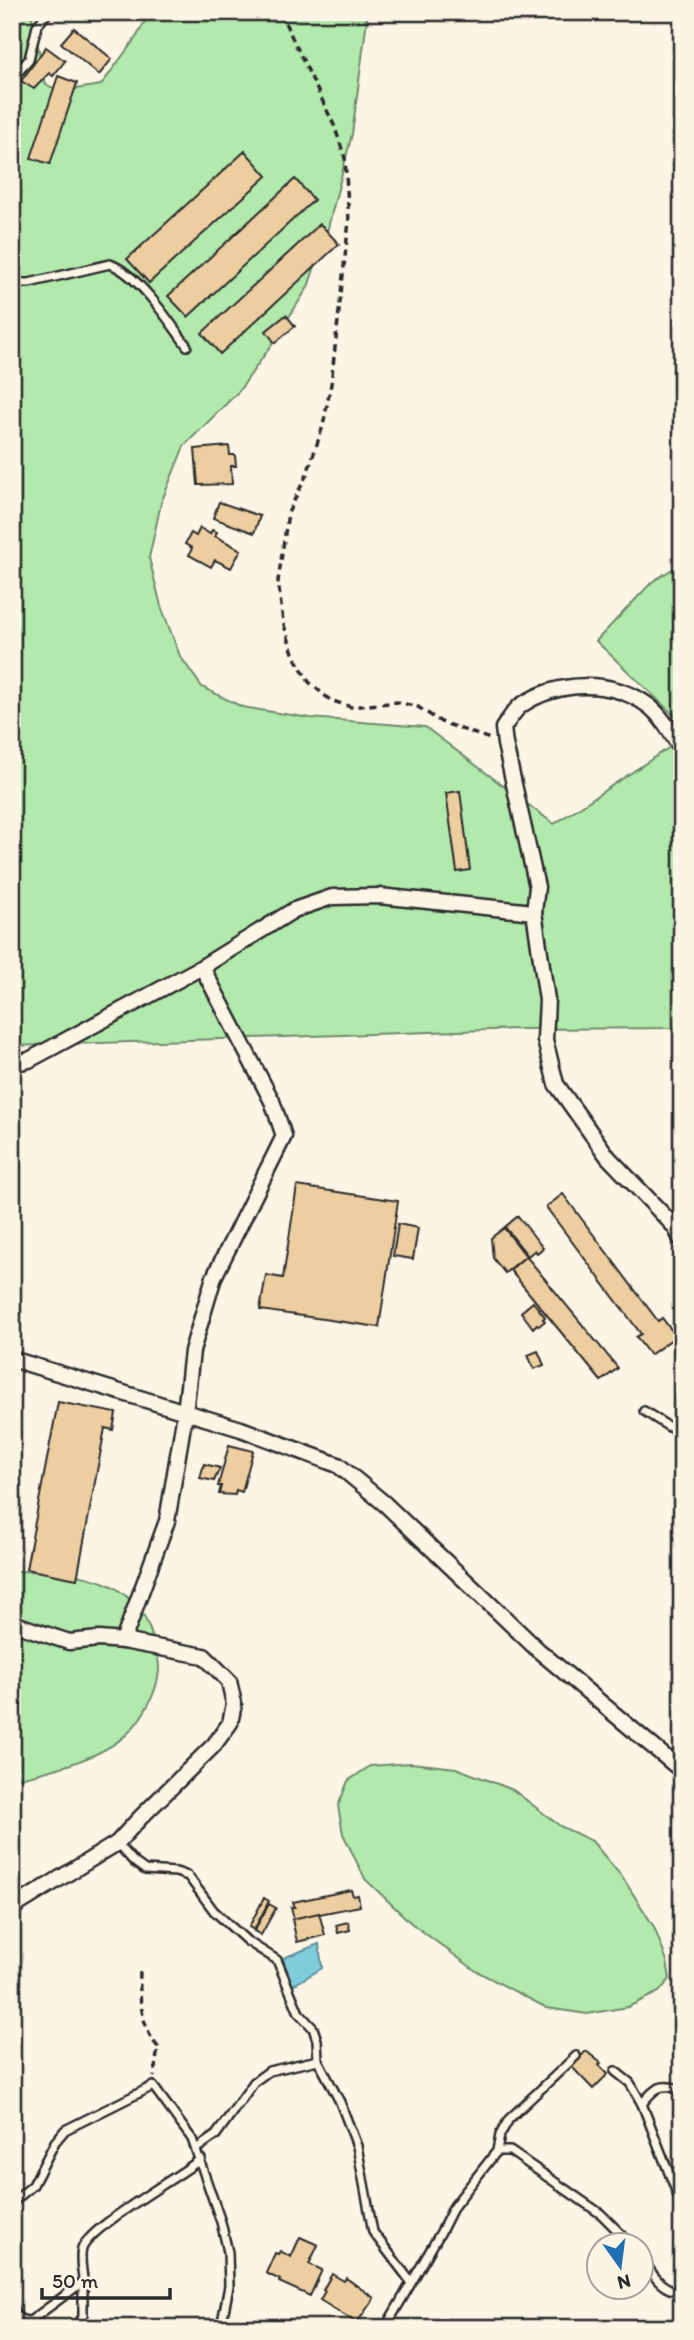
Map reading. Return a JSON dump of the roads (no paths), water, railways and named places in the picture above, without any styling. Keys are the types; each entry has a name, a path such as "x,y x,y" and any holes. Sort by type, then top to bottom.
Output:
{"street":[{"path":"682,750 670,730 650,707 625,693 597,685 557,689 519,707 503,728 537,887 534,912 547,1000 545,1040 556,1084 608,1157 675,1227 682,1241"},
{"path":"12,1065 29,1060 202,967 294,910 332,897 379,896 534,912"},
{"path":"123,1641 167,1521 192,1351 214,1277 284,1136 272,1101 202,967"},
{"path":"12,1359 241,1429 338,1465 385,1504 538,1650 682,1771"},
{"path":"12,1623 68,1642 99,1639 123,1641 204,1657 229,1681 234,1704 230,1723 214,1745 117,1843 12,1908"},
{"path":"219,2328 232,2325 244,2328"}],"lane":[{"path":"12,80 29,60 37,26 48,12"},
{"path":"12,283 29,283 110,264 122,268 159,308 187,346"},
{"path":"644,1411 669,1427 682,1431"},
{"path":"117,1843 134,1863 145,1870 176,1872 188,1876 214,1911 247,1941 277,1960 299,2013 313,2028 318,2060 340,2102 357,2146 373,2232 411,2282"},
{"path":"385,2328 454,2206 497,2151 500,2135 509,2119 576,2056"},
{"path":"196,2149 216,2135 254,2082 269,2071 318,2060"},
{"path":"615,2071 630,2083 642,2104 682,2206"},
{"path":"642,2104 652,2090 667,2085 682,2090"},
{"path":"12,2203 33,2185 55,2141 65,2130 153,2086 192,2139 221,2222 228,2252 229,2286 219,2328"},
{"path":"497,2151 510,2151 601,2214 620,2232"},
{"path":"77,2328 83,2315 81,2252 86,2240 128,2207 201,2159"},
{"path":"656,2277 663,2287 674,2292 682,2291"},
{"path":"12,2298 15,2316 21,2321 30,2321 83,2282"}],"water":[{"path":"319,1944 322,1968 292,1986 283,1958"}]}
